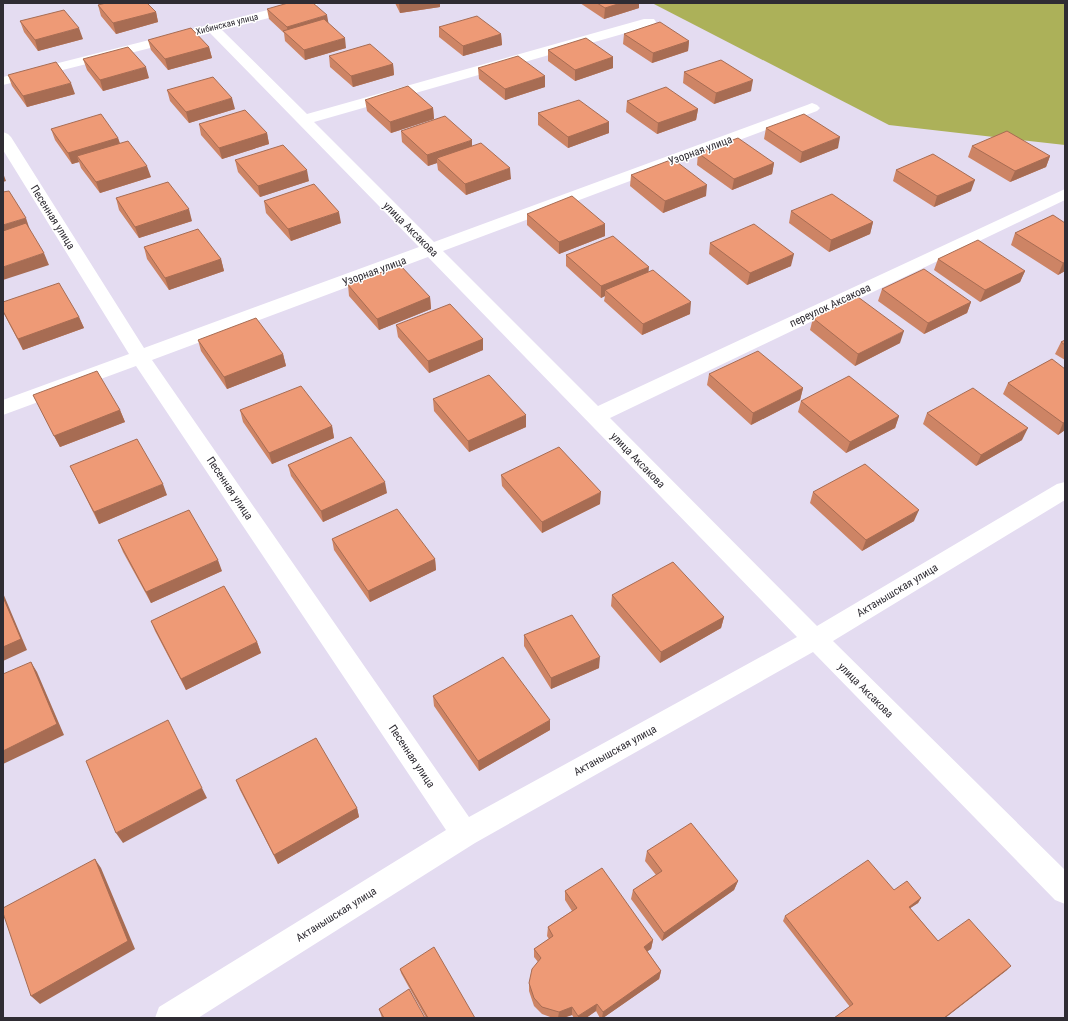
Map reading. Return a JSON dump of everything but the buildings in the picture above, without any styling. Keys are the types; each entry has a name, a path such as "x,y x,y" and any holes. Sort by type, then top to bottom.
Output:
{"street":[{"name":"Хибинская улица","path":"3,81 311,3"},
{"path":"304,120 649,22"},
{"name":"улица Аксакова","path":"213,28 815,639 1065,890"},
{"name":"Узорная улица","path":"3,408 812,108"},
{"name":"Песенная улица","path":"3,138 140,357 465,834"},
{"name":"переулок Аксакова","path":"596,416 1065,194"},
{"name":"Актанышская улица","path":"170,1018 465,834 815,639 1065,490"}],"green space":[{"path":"652,3 1065,3 1065,145 889,125"}]}
